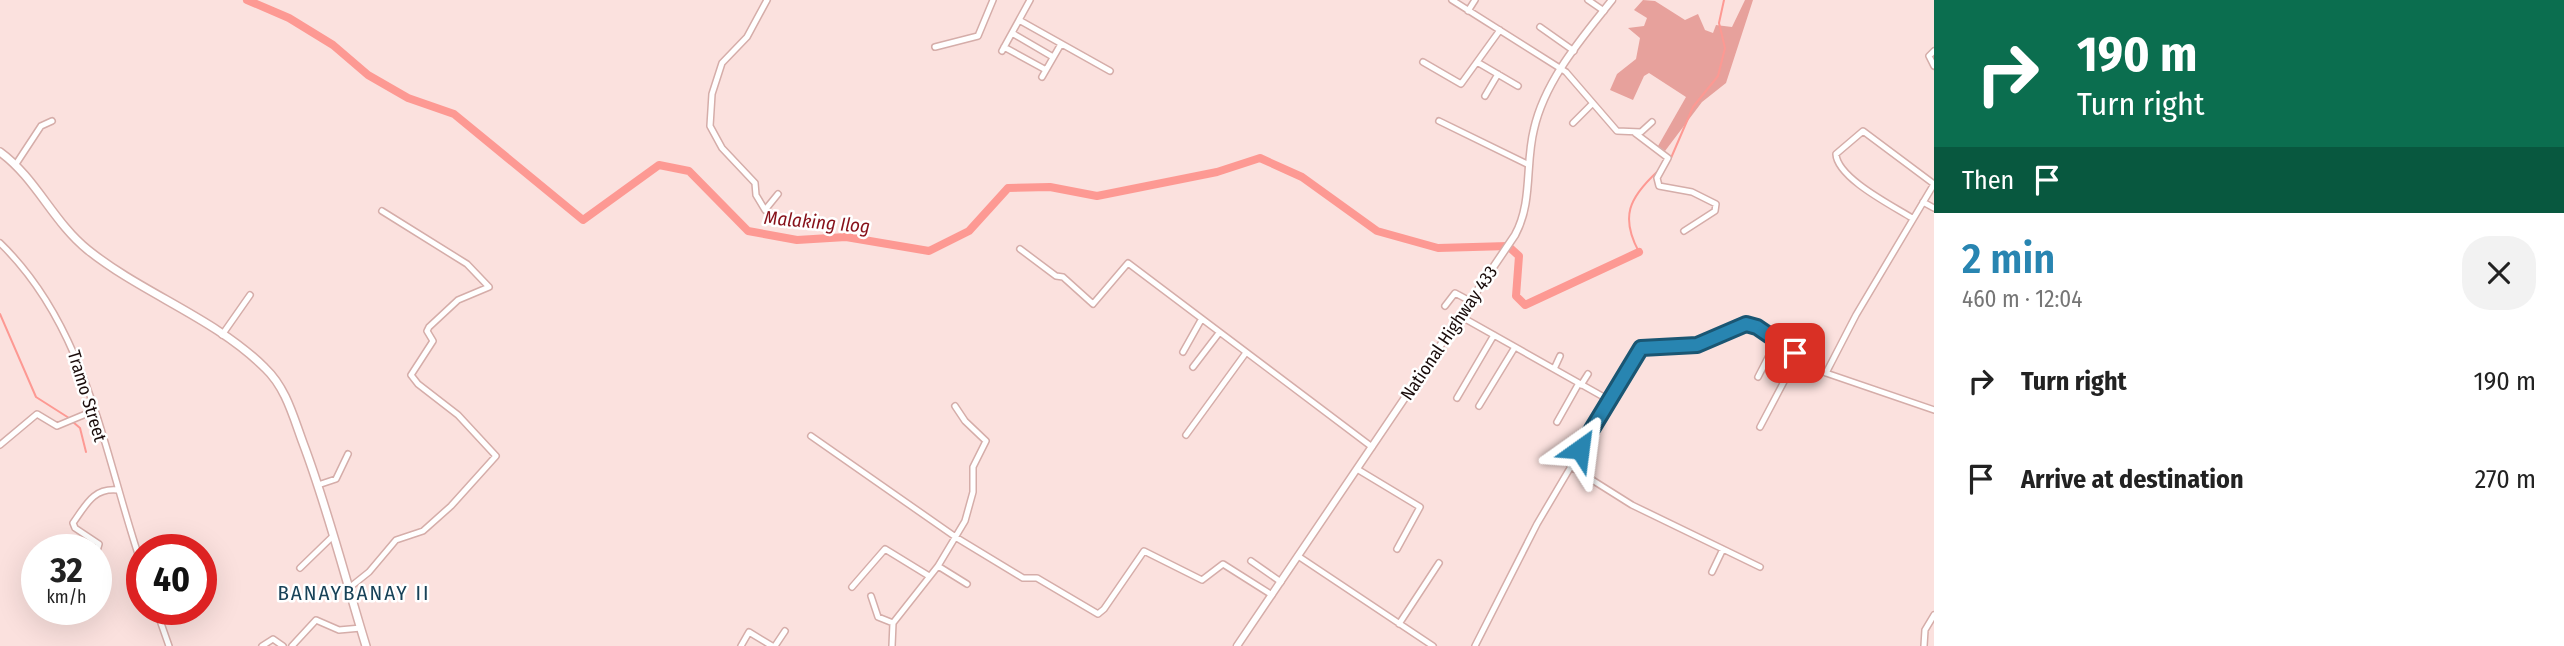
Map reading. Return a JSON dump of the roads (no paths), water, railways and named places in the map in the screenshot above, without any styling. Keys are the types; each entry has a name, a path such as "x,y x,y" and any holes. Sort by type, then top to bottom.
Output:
{"highway":[{"path":"0,152 16,164 83,246 114,269 222,335 261,363 279,384 318,485 366,646"}],"main road":[{"name":"National Highway 433","path":"1237,646 1515,234 1524,214 1537,117 1561,69 1612,0"}],"street":[{"path":"767,0 747,37 722,63 712,94 710,126 730,158 755,183 755,195 765,209 778,194"},
{"path":"935,47 978,36 993,0"},
{"path":"1030,0 1003,49 1046,70"},
{"path":"1452,0 1561,69 1617,131 1641,132 1652,122"},
{"path":"1468,11 1475,0"},
{"path":"1588,0 1604,10"},
{"path":"1019,20 1111,71"},
{"path":"1540,27 1574,51"},
{"path":"1423,62 1459,84 1500,30"},
{"path":"1012,33 1054,57"},
{"path":"1042,77 1061,44"},
{"path":"1934,51 1929,56 1934,66"},
{"path":"1477,62 1518,86"},
{"path":"1485,96 1499,74"},
{"path":"1573,123 1592,104"},
{"path":"16,164 41,126 52,121"},
{"path":"1439,121 1529,165"},
{"path":"1826,373 1912,218 1934,184 1863,131 1836,153 1837,160 1856,182 1912,218"},
{"path":"1634,133 1667,161 1657,178 1659,186 1692,192 1713,201 1717,206 1684,231"},
{"path":"1923,202 1934,208"},
{"path":"349,588 369,572 396,540 423,531 451,506 496,456 458,415 418,384 411,375 433,341 427,331 429,327 458,300 489,287 467,264 382,211"},
{"name":"Tramo Street","path":"0,243 48,303 76,355 131,534"},
{"path":"1020,249 1056,276 1063,277 1093,304 1128,263 1245,354 1373,447"},
{"path":"1445,306 1454,293 1470,301"},
{"path":"222,335 250,295"},
{"path":"1461,316 1609,400"},
{"path":"1183,352 1201,320"},
{"path":"1475,646 1570,466 1641,348 1697,345 1746,324 1777,340 1826,373 1934,410"},
{"path":"1193,367 1219,333"},
{"path":"1457,398 1494,335"},
{"path":"1758,377 1777,340"},
{"path":"1479,407 1515,348"},
{"path":"1186,435 1245,354"},
{"path":"1760,426 1798,355"},
{"path":"1554,369 1560,356"},
{"path":"1557,422 1588,374"},
{"path":"892,646 892,623 957,538 973,492 973,467 986,441 965,421 955,406"},
{"path":"0,445 37,414 57,426 93,411"},
{"path":"811,436 957,538 1023,578 1037,578 1098,614 1104,610 1144,551 1202,580 1223,564 1272,595"},
{"path":"318,485 336,479 348,454"},
{"path":"1570,466 1632,505 1760,566"},
{"path":"1357,470 1420,507 1397,549"},
{"path":"84,534 75,528 74,523 93,495 106,489 117,491"},
{"path":"300,568 333,536"},
{"path":"852,587 885,549 929,576"},
{"path":"1712,572 1723,549"},
{"path":"1298,556 1433,646"},
{"path":"1251,561 1281,582"},
{"path":"1399,624 1439,563"},
{"path":"938,566 967,584"},
{"path":"871,596 878,617 892,623"},
{"path":"1924,646 1925,630 1934,615"},
{"path":"292,646 316,620 339,630 361,628"},
{"path":"162,625 169,646"},
{"path":"741,646 750,632 773,646 785,631"},
{"path":"262,646 272,639 283,646"}],"waterway":[{"name":"Malaking Ilog","path":"247,0 289,18 333,45 368,75 408,98 454,114 583,220 659,165 689,171 748,231 797,240 846,237 929,251 969,231 1008,188 1050,187 1097,196 1217,172 1260,158 1302,177 1377,231 1438,248 1508,246 1519,256 1516,296 1525,305 1639,252"},
{"path":"1671,158 1693,107 1718,76 1725,48 1719,23 1724,0"},
{"path":"1639,252 1630,228 1630,209 1647,181 1657,172"},
{"path":"0,314 36,397 69,418"},
{"path":"73,422 80,428 86,452"}],"district":[{"name":"BANAYBANAY II","path":"354,593"}]}
